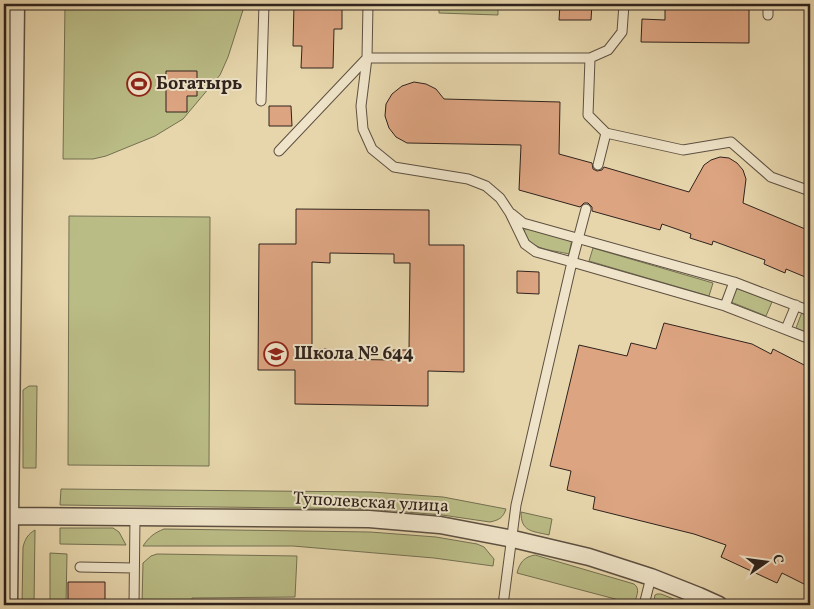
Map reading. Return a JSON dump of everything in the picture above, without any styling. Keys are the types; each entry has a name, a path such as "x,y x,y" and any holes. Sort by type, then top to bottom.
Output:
{"street":[{"path":"9,605 9,106 16,4"},
{"name":"Туполевская улица","path":"10,516 369,519 440,525 513,539 589,557 651,577 719,605"}],"lane":[{"path":"261,101 264,4"},
{"path":"368,4 367,58 361,106 362,129 372,149 394,166 468,179 486,186 500,198 510,213 525,244 536,252 725,306 810,339"},
{"path":"279,151 367,58 590,58 608,50 622,32 624,4"},
{"path":"768,4 768,15"},
{"path":"590,58 588,115 606,133 683,150 730,142 771,177 810,191"},
{"path":"598,165 606,133"},
{"path":"503,605 516,505 586,209"},
{"path":"510,213 523,223 734,282 810,311"},
{"path":"725,306 734,282"},
{"path":"786,329 796,305"},
{"path":"134,605 135,518"},
{"path":"80,567 134,568"},
{"path":"644,605 651,577"}],"green space":[{"name":"Богатырь","path":"65,4 243,4 243,10 228,57 220,75 183,119 155,136 106,156 93,159 63,159"},
{"path":"439,4 498,4 498,15 439,13"},
{"path":"69,216 210,217 209,466 68,465"},
{"path":"526,227 572,239 569,254 536,246 527,238 524,232"},
{"path":"593,248 713,283 709,296 589,261"},
{"path":"736,288 772,302 766,316 731,302"},
{"path":"802,312 810,316 810,334 796,328"},
{"path":"29,386 37,386 36,468 23,468 23,390"},
{"path":"61,489 371,492 443,497 506,509 504,515 490,522 442,515 370,509 60,505"},
{"path":"521,512 552,519 549,535 529,530 525,527"},
{"path":"60,528 113,528 119,532 126,545 60,544"},
{"path":"164,529 370,532 436,537 477,544 484,547 494,559 493,566 434,558 293,546 143,546 147,540"},
{"path":"35,530 34,605 22,605 23,547 27,537"},
{"path":"50,553 67,554 66,605 50,605"},
{"path":"157,554 297,556 295,597 192,598 191,605 142,605 143,563 151,556"},
{"path":"535,555 634,584 638,591 634,604 517,573 523,561"},
{"path":"657,594 689,605 653,605 655,595"}],"building":[{"path":"294,4 334,4 334,6 342,6 342,29 334,29 333,68 301,68 302,46 293,46"},
{"path":"560,4 592,4 591,20 559,20"},
{"path":"665,4 749,4 749,43 641,42 642,19 665,20"},
{"path":"166,71 197,71 197,96 187,96 187,112 166,112"},
{"path":"414,82 426,84 436,89 444,99 560,102 559,154 592,163 593,169 597,171 602,170 604,167 689,192 704,165 720,157 729,158 743,170 746,179 743,203 810,231 810,279 786,269 785,273 764,264 765,260 713,241 712,245 690,238 691,234 662,224 660,230 592,211 592,207 588,203 584,203 580,207 519,190 521,145 407,143 396,137 389,128 385,116 386,104 392,94 402,86"},
{"path":"269,106 291,106 292,126 269,126"},
{"path":"296,209 429,210 429,245 464,245 464,372 428,371 428,406 295,404 295,370 258,370 259,244 296,244","holes":["330,253 394,254 394,263 410,263 409,350 393,350 393,360 330,359 330,349 312,349 312,262 330,263"]},
{"path":"517,271 539,272 539,294 517,293"},
{"path":"664,323 752,344 771,354 773,349 810,368 810,587 782,573 777,583 721,557 726,545 694,534 593,509 595,497 567,490 571,471 550,466 579,345 627,356 631,343 656,349"},
{"path":"68,582 105,582 105,605 77,605 77,603 68,603"}],"place":[{"name":"Богатырь","path":"139,84"},
{"name":"Школа № 644","path":"276,354"}]}
